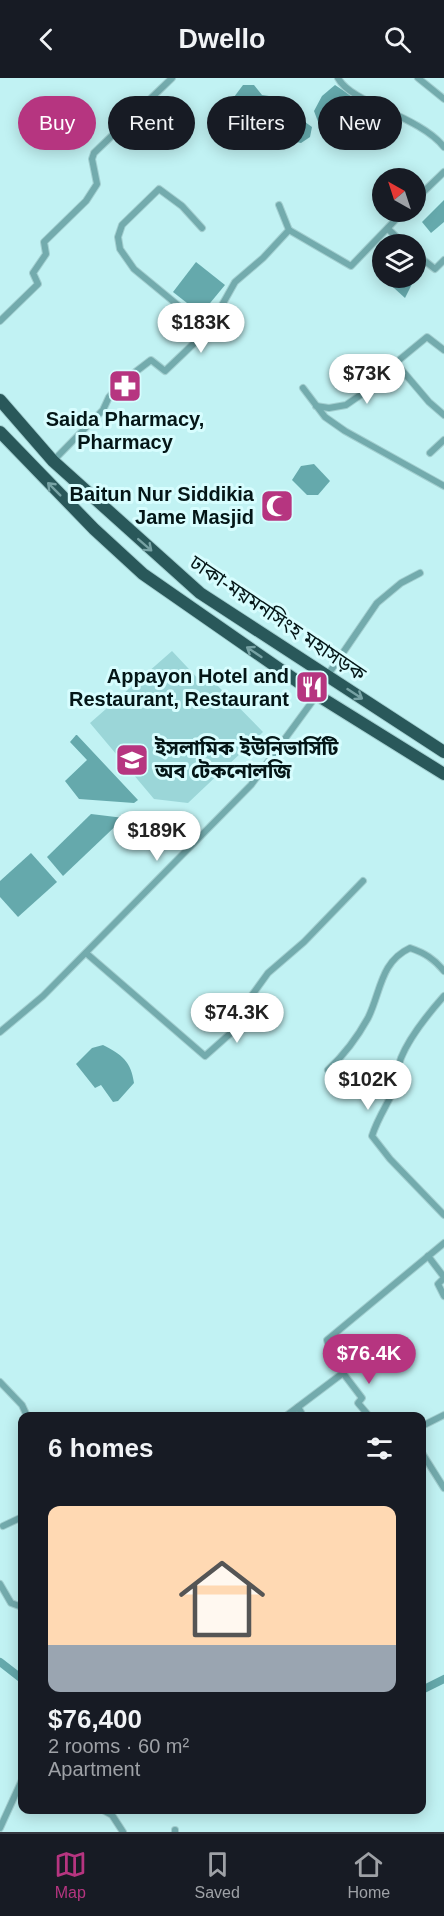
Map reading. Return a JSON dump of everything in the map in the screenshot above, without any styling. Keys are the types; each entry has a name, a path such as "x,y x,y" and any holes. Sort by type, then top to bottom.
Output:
{"highway":[{"name":"ঢাকা-ময়মনসিংহ মহাসড়ক","path":"0,400 53,461 200,593 444,752"},
{"path":"0,432 94,529 143,574 317,695 444,774"}],"street":[{"path":"0,321 38,284 33,273 46,254 44,242 86,201 97,184 92,159 94,153 171,78"},
{"path":"338,78 359,97 415,122 444,147"},
{"path":"418,78 444,99"},
{"path":"426,189 444,172"},
{"path":"202,228 182,206 159,189 122,225 118,237 120,249 134,269 208,330"},
{"path":"279,205 289,230 351,266 394,222"},
{"path":"388,229 393,234"},
{"path":"53,461 103,410 109,397 121,383 151,360 165,371 208,330 235,282 263,258 289,230"},
{"path":"426,262 435,270 444,260"},
{"path":"315,405 329,408 346,405 362,394 427,337 444,350"},
{"path":"396,362 429,402 444,415"},
{"path":"303,388 325,417 345,431 444,486"},
{"path":"430,453 444,440"},
{"path":"327,676 377,603 401,583 420,573"},
{"path":"0,1032 86,953 251,785 317,695"},
{"path":"86,953 205,1056 232,1032 234,1020 268,973 298,948 363,881"},
{"path":"328,1070 349,1051 368,1017 383,975 398,954 410,948 420,951 431,957 444,971"},
{"path":"444,996 414,1036 401,1058 399,1076 391,1096 380,1112 372,1136 390,1160 444,1215"},
{"path":"366,1412 358,1402 363,1398 332,1358 327,1340 444,1243"},
{"path":"428,1256 444,1278 438,1284 444,1296"},
{"path":"291,1412 343,1373"},
{"path":"0,1382 22,1405 25,1412"},
{"path":"298,1407 301,1412"},
{"path":"426,1424 444,1415"},
{"path":"426,1459 444,1488"},
{"path":"3,1526 18,1519"},
{"path":"0,1584 11,1603 18,1606"},
{"path":"0,1828 18,1789"},
{"path":"110,1814 123,1832"}],"shaded area":[{"path":"243,85 254,85 262,95 269,96 235,96"},
{"path":"335,85 352,96 322,96"},
{"path":"318,104 318,122 314,111"},
{"path":"306,123 312,127 310,137 306,140"},
{"path":"444,200 444,222 431,233 422,222 426,222 426,218"},
{"path":"196,262 225,285 201,314 173,292"},
{"path":"394,288 410,288 405,298"},
{"path":"314,464 330,481 318,495 307,495 292,480 301,466"},
{"path":"172,651 203,684 210,678 263,732 188,803 154,799 90,723"},
{"path":"76,735 138,800 134,803 79,799 65,781 87,760 70,742"},
{"path":"91,814 124,818 63,876 47,857"},
{"path":"31,853 57,882 18,917 0,897 0,881"},
{"path":"103,1045 125,1059 133,1075 134,1083 118,1101 113,1102 101,1085 95,1088 76,1064 92,1048"}],"waterway":[{"path":"0,1662 18,1676"},
{"path":"426,1688 444,1679"}],"place":[{"name":"Saida Pharmacy, Pharmacy","path":"125,386"},
{"name":"Baitun Nur Siddikia Jame Masjid","path":"277,506"},
{"name":"Appayon Hotel and Restaurant, Restaurant","path":"312,687"},
{"name":"ইসলামিক ইউনিভার্সিটি অব টেকনোলজি","path":"132,760"}]}
